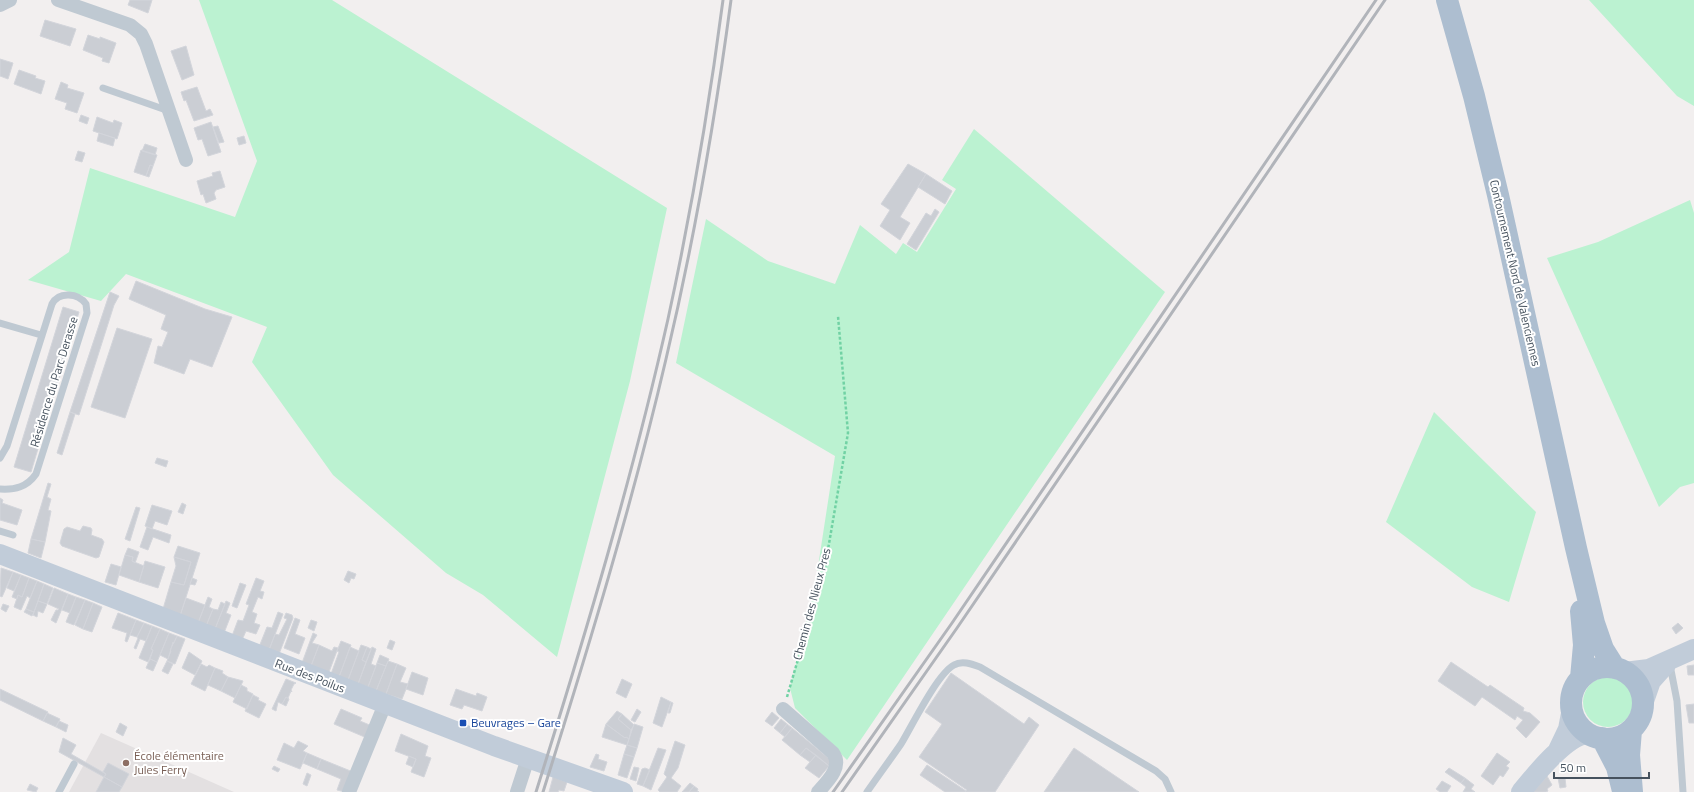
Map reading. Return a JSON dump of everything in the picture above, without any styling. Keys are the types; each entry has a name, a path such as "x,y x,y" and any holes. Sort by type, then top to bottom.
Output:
{"main road":[{"name":"Contournement Nord de Valenciennes","path":"1448,3 1474,96 1498,194 1576,548 1603,649 1620,670"},
{"name":"Contournement Nord de Valenciennes","path":"1576,548 1583,637 1581,678"},
{"path":"1596,736 1617,737 1631,730 1640,718 1643,704 1638,685 1631,676 1620,670 1597,669 1581,678 1573,692 1572,708 1579,724 1596,736 1617,767 1623,792"},
{"path":"1631,730 1629,755 1632,792"}],"street":[{"path":"0,5 10,0"},
{"path":"58,0 130,25 141,34 146,44 186,160"},
{"name":"Rue des Poilus","path":"0,554 385,704 623,792"},
{"path":"1620,670 1649,669 1694,649"},
{"path":"1643,704 1651,681 1668,661"},
{"path":"349,792 385,704"},
{"path":"1556,753 1568,729 1572,708"},
{"path":"783,709 833,753 836,759 835,770 818,792"},
{"path":"1521,792 1556,753 1578,737 1596,736"},
{"path":"517,792 528,758"}],"lane":[{"path":"103,88 169,111"},
{"name":"Résidence du Parc Derasse","path":"0,458 7,446 52,304 56,297 71,296 80,298 86,304 86,313 36,474 30,481 21,487 0,489"},
{"path":"0,322 41,335"},
{"path":"0,531 12,535"},
{"path":"1668,661 1677,701 1682,792"},
{"path":"867,792 897,749 917,714 943,675 953,665 962,662 980,667 1156,771 1165,779 1171,792"},
{"path":"59,792 74,764"}],"path":[{"name":"Chemin des Nieux Pres","path":"783,709 825,567 848,433 838,316"}],"shaded area":[{"name":"École élémentaire Jules Ferry","path":"101,733 234,792 69,792"}],"green space":[{"path":"199,0 332,0 667,208 630,381 557,657 483,595 446,573 333,475 252,362 267,327 126,274 101,301 28,280 69,252 90,168 235,217 257,161"},
{"path":"1589,0 1694,0 1694,106 1677,96"},
{"path":"974,129 1165,292 847,760 795,708 790,688 815,586 835,456 676,363 706,219 768,261 835,284 860,225 896,254 903,243 917,252 956,189 942,180"},
{"path":"1690,200 1694,213 1694,483 1680,487 1659,507 1547,258 1598,242"},
{"path":"1434,412 1536,512 1509,602 1472,587 1386,522"},
{"path":"1608,677 1617,679 1626,684 1631,693 1633,702 1631,711 1626,720 1617,725 1608,727 1599,725 1590,720 1585,711 1583,702 1585,693 1590,684 1599,679"}],"building":[{"path":"130,0 152,0 148,13 128,5"},
{"path":"45,20 76,29 70,46 40,36"},
{"path":"88,35 100,39 100,37 116,43 109,63 102,61 103,58 83,50"},
{"path":"186,46 194,75 182,80 171,51"},
{"path":"0,59 13,63 8,79 0,76"},
{"path":"19,70 45,81 41,94 14,84"},
{"path":"61,82 68,85 67,88 84,93 77,113 65,109 67,103 55,99"},
{"path":"197,87 206,111 210,109 213,115 194,121 186,100 184,101 181,92"},
{"path":"81,115 89,118 87,124 79,121"},
{"path":"97,117 113,123 114,120 122,123 117,139 93,131"},
{"path":"211,122 221,152 208,156 202,139 198,140 194,128"},
{"path":"218,126 224,142 219,143 213,127"},
{"path":"99,133 115,138 113,146 97,141"},
{"path":"244,136 246,143 239,145 237,138"},
{"path":"145,144 157,148 155,155 142,151"},
{"path":"141,150 157,155 153,166 150,165 146,176 134,172"},
{"path":"78,151 85,153 82,162 75,160"},
{"path":"908,164 926,174 900,217 910,223 900,240 880,226 890,210 881,204"},
{"path":"150,165 153,166 149,177 146,176"},
{"path":"220,171 225,187 216,190 214,193 216,199 206,203 203,194 201,195 197,181 213,176 212,173"},
{"path":"926,174 952,191 945,204 918,187"},
{"path":"935,209 939,212 916,250 907,244 926,213 931,216"},
{"path":"136,281 205,309 232,317 212,367 190,359 184,374 154,363 158,346 162,347 168,332 161,329 166,315 129,299"},
{"path":"110,292 119,296 114,305 79,415 70,412"},
{"path":"63,307 79,312 31,472 14,467"},
{"path":"117,328 152,339 125,418 91,407"},
{"path":"70,412 75,414 62,455 57,453"},
{"path":"157,458 168,461 166,467 155,463"},
{"path":"48,483 51,484 47,497 51,499 48,510 51,511 45,542 31,539"},
{"path":"0,498 3,500 2,503 22,510 17,525 0,520"},
{"path":"182,503 186,505 183,514 178,512"},
{"path":"152,505 172,511 167,525 155,521 152,529 145,526"},
{"path":"136,507 140,508 130,541 125,539"},
{"path":"83,526 91,528 91,535 102,539 104,542 99,557 96,558 62,546 60,543 64,529 67,527 80,531"},
{"path":"147,527 171,535 169,543 153,537 148,550 140,547"},
{"path":"31,539 45,542 41,558 28,553"},
{"path":"178,546 200,553 180,616 163,609 171,582 184,585 191,562 174,557"},
{"path":"128,548 139,552 135,563 132,561 133,557 125,555"},
{"path":"125,555 133,557 132,561 144,566 139,582 119,575"},
{"path":"174,557 191,562 184,585 171,582 176,566"},
{"path":"145,561 165,567 158,588 139,582"},
{"path":"111,564 121,567 116,585 105,582"},
{"path":"1,568 13,572 2,597 0,596"},
{"path":"348,571 356,574 354,579 351,578 349,583 344,580"},
{"path":"13,572 21,575 14,591 7,588"},
{"path":"21,575 29,578 22,597 18,595 17,599 12,597"},
{"path":"29,578 37,581 30,598 27,596 21,610 14,607 18,595 22,597"},
{"path":"192,578 197,580 195,585 190,584"},
{"path":"256,578 264,581 260,591 264,592 262,599 258,597 252,612 257,614 254,623 260,625 256,634 246,631 242,640 232,636 238,620 243,621 249,605 246,604"},
{"path":"37,581 44,584 34,612 26,609"},
{"path":"240,583 246,585 237,608 232,606"},
{"path":"44,584 53,588 47,604 38,601"},
{"path":"54,588 68,594 56,623 51,620 56,610 59,609 48,604"},
{"path":"68,594 76,597 70,613 62,610"},
{"path":"76,597 85,600 74,625 66,622"},
{"path":"208,597 212,599 209,607 213,609 206,626 198,623"},
{"path":"186,598 205,605 198,623 180,616"},
{"path":"85,600 93,603 83,629 75,625"},
{"path":"38,601 47,604 43,613 38,611 37,617 33,615"},
{"path":"226,601 230,603 226,613 231,615 224,633 215,629"},
{"path":"221,602 225,604 215,629 206,626 213,609 218,610"},
{"path":"93,603 102,607 92,632 83,629"},
{"path":"3,604 9,606 6,612 1,609"},
{"path":"26,609 34,612 32,616 24,612"},
{"path":"278,612 283,614 269,650 259,647 267,627 272,628"},
{"path":"118,613 136,620 127,642 125,641 127,633 112,628"},
{"path":"286,613 292,615 293,618 279,654 269,650 275,634 279,635 287,619 284,618"},
{"path":"295,618 300,620 295,634 305,638 299,654 284,648"},
{"path":"136,620 144,623 137,637 130,635"},
{"path":"311,620 317,622 314,631 308,628"},
{"path":"144,623 152,626 146,641 140,639 136,649 134,648 138,638 137,637"},
{"path":"1678,623 1683,628 1676,634 1672,628"},
{"path":"152,626 160,629 151,649 153,650 148,662 139,658"},
{"path":"160,629 169,633 157,662 150,659 153,650 151,649"},
{"path":"169,633 177,636 174,643 173,642 168,659 160,655"},
{"path":"313,633 317,635 312,643 319,645 311,666 302,663"},
{"path":"177,636 185,639 175,664 167,661 171,651 170,650"},
{"path":"390,640 395,642 392,650 387,648"},
{"path":"341,641 351,645 339,677 331,674 339,652 337,651"},
{"path":"319,645 332,651 334,647 338,648 329,672 311,666"},
{"path":"361,645 367,647 362,660 366,662 358,684 348,680"},
{"path":"350,647 359,651 348,680 339,677"},
{"path":"367,647 371,649 366,662 362,660"},
{"path":"372,647 376,649 371,664 376,666 368,687 358,684"},
{"path":"189,652 202,661 195,675 182,668"},
{"path":"380,655 389,659 386,666 377,663"},
{"path":"150,659 157,662 153,671 146,668"},
{"path":"167,661 173,664 168,674 162,671"},
{"path":"388,661 397,664 386,694 376,691"},
{"path":"1451,662 1488,687 1490,685 1524,708 1523,711 1530,713 1540,722 1526,738 1516,728 1523,720 1517,716 1515,720 1482,697 1475,706 1438,681"},
{"path":"377,663 386,666 376,691 368,687"},
{"path":"201,664 207,667 209,665 215,668 205,691 191,684"},
{"path":"397,664 406,668 400,682 408,684 402,699 386,694"},
{"path":"1694,665 1694,675 1688,675 1687,666"},
{"path":"215,668 223,671 222,673 228,677 221,691 208,685"},
{"path":"412,672 428,678 423,695 406,689"},
{"path":"951,673 1024,724 1029,717 1039,725 995,792 965,792 967,790 919,757 942,724 925,712"},
{"path":"228,677 243,681 235,698 221,691"},
{"path":"286,679 296,683 291,690 292,692 291,691 288,698 289,699 286,697 282,704 278,702 276,711 272,709"},
{"path":"622,679 632,684 626,698 616,693"},
{"path":"241,685 253,694 247,709 233,702"},
{"path":"0,689 48,712 43,721 0,700"},
{"path":"456,689 476,696 477,693 487,697 482,711 464,705 462,709 450,705"},
{"path":"253,695 259,698 258,700 266,704 259,718 245,711"},
{"path":"286,697 289,699 286,706 282,704"},
{"path":"661,697 671,702 662,727 653,723"},
{"path":"671,702 673,703 670,713 668,713"},
{"path":"1694,704 1694,723 1689,723 1686,705"},
{"path":"341,709 362,718 360,721 372,726 367,738 334,724"},
{"path":"637,709 641,712 635,722 631,720"},
{"path":"617,711 622,714 618,719 631,730 629,739 626,737 625,738 606,724"},
{"path":"772,712 779,718 772,726 765,721"},
{"path":"47,713 60,719 56,727 43,721"},
{"path":"622,714 634,725 631,730 618,719"},
{"path":"781,719 787,724 780,733 774,728"},
{"path":"59,721 68,725 66,732 56,727"},
{"path":"120,723 127,727 123,736 116,732"},
{"path":"606,724 625,738 626,737 629,739 627,745 602,737"},
{"path":"634,724 643,727 637,748 627,745"},
{"path":"787,724 792,728 785,737 780,733"},
{"path":"792,728 832,761 829,766 806,748 800,755 782,740"},
{"path":"401,734 428,746 425,756 431,758 424,777 411,772 416,759 395,751"},
{"path":"63,738 76,745 71,754 106,774 104,777 59,752"},
{"path":"298,741 308,746 303,751 307,753 300,769 277,760 284,743 294,748"},
{"path":"675,741 685,745 678,768 671,778 681,786 677,792 660,792 658,790 667,777 664,774"},
{"path":"627,745 637,748 634,757 624,754"},
{"path":"658,748 666,750 651,790 643,786"},
{"path":"806,748 816,755 810,762 800,755"},
{"path":"1074,748 1139,792 1044,792"},
{"path":"307,753 321,759 317,769 303,763"},
{"path":"1497,753 1510,762 1506,766 1509,768 1503,777 1500,775 1493,785 1481,776"},
{"path":"596,754 599,755 598,759 607,762 604,771 590,767"},
{"path":"624,754 634,757 627,778 618,775"},
{"path":"816,755 829,766 819,778 805,768"},
{"path":"409,756 416,759 413,767 406,764"},
{"path":"321,759 353,772 345,792 337,790 341,779 317,769"},
{"path":"108,763 129,774 122,787 104,777 106,774 103,772"},
{"path":"927,765 966,791 945,792 920,775"},
{"path":"274,766 280,769 278,772 272,769"},
{"path":"634,767 639,768 636,781 630,779"},
{"path":"645,768 650,770 643,786 637,784 642,769"},
{"path":"1449,768 1465,778 1461,783 1445,772"},
{"path":"307,773 311,775 307,786 303,784"},
{"path":"1547,776 1552,785 1547,789 1548,791 1533,792"},
{"path":"104,777 122,787 119,792 96,792"},
{"path":"553,777 567,782 564,791 559,790 558,792 549,792"},
{"path":"1465,778 1474,785 1471,789 1475,792 1463,792 1466,787 1461,783"},
{"path":"1558,778 1565,778 1566,787 1560,788"},
{"path":"1442,781 1451,786 1447,792 1440,792 1436,789"},
{"path":"690,783 694,786 689,792 682,792"},
{"path":"30,784 38,788 36,792 27,790"},
{"path":"694,786 699,792 689,792"}],"railway":[{"path":"536,792 607,557 654,379 668,319 692,200 706,120 723,0"},
{"path":"543,792 609,577 653,414 695,225 718,90 731,0"},
{"path":"833,792 952,623 1376,0"},
{"path":"842,792 957,628 1385,0"}],"place":[{"name":"Beuvrages – Gare","path":"463,723"},
{"name":"École élémentaire Jules Ferry","path":"126,763"}]}
